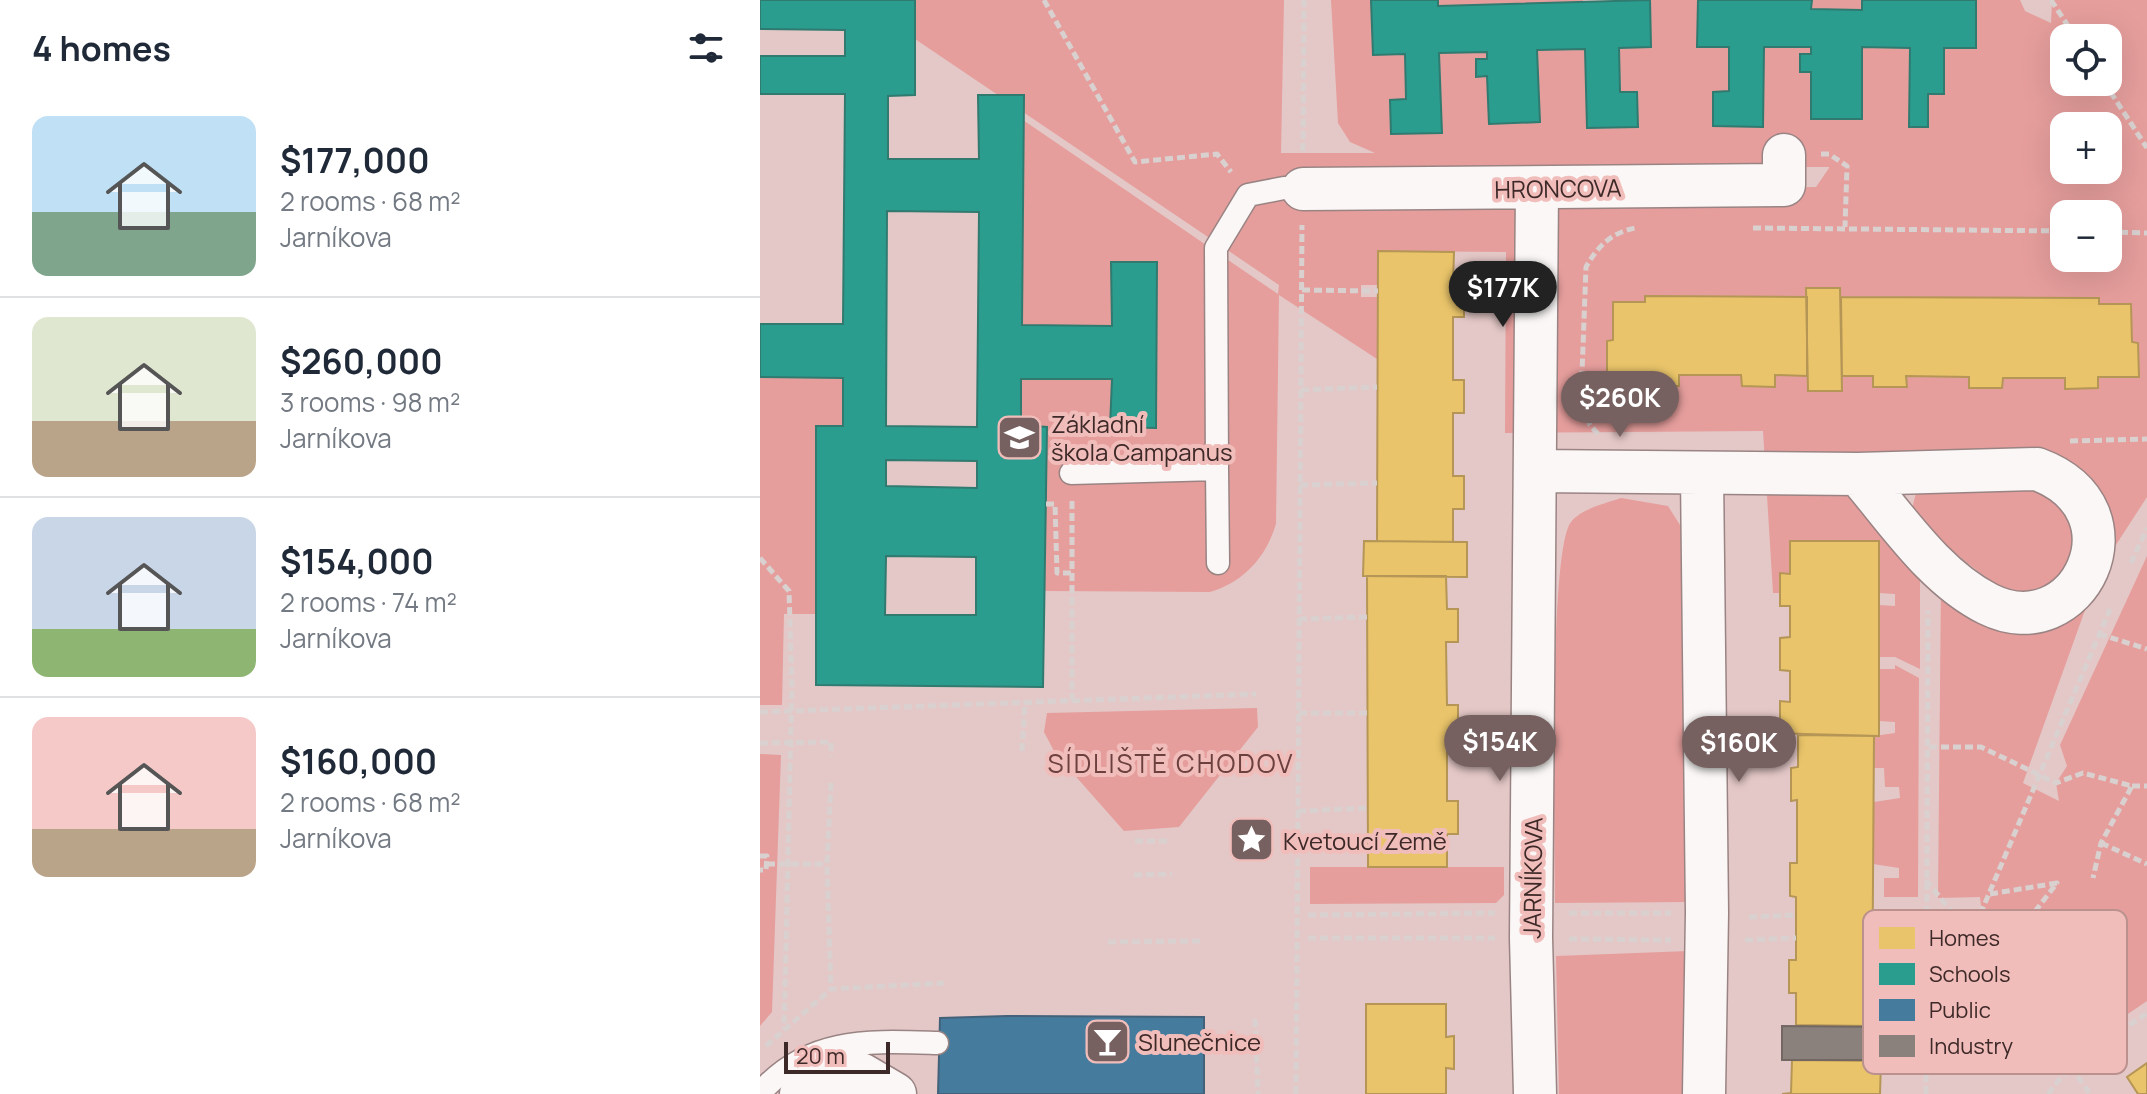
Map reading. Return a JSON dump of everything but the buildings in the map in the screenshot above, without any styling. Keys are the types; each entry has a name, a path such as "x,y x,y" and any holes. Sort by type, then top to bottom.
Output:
{"street":[{"name":"HRONCOVA","path":"1303,189 1784,185 1784,155"},
{"name":"JARNÍKOVA","path":"1535,1094 1531,938 1537,188"},
{"path":"1536,471 1858,474 2037,469 2057,476 2073,490 2094,536 2094,552 2085,579 2054,604 2013,611 1991,605 1951,578 1858,474"},
{"path":"1702,474 1707,913 1704,1094"},
{"path":"801,1094 819,1084 861,1074 895,1094"}],"lane":[{"path":"1218,563 1216,248 1248,195 1284,188 1303,189"},
{"path":"1071,473 1217,469"},
{"path":"760,1093 775,1076 807,1054 869,1041 937,1043"}],"path":[{"path":"1044,0 1135,162 1217,154 1248,195"},
{"path":"1296,1094 1304,0"},
{"path":"2051,0 2067,24"},
{"path":"2113,96 2147,148"},
{"path":"1784,155 1829,154 1847,166 1845,227"},
{"path":"1608,444 1590,425 1581,400 1586,267 1596,249 1611,236 1631,228 1647,228"},
{"path":"1738,228 2050,231"},
{"path":"2122,232 2147,233"},
{"path":"1302,290 1378,291"},
{"path":"1301,390 1377,387"},
{"path":"2068,441 2147,439"},
{"path":"1071,473 1072,700"},
{"path":"1300,485 1377,483"},
{"path":"1046,504 1055,504 1057,573 1072,573"},
{"path":"2129,568 2147,528"},
{"path":"1926,910 1928,555"},
{"path":"760,558 789,591 789,866 784,1029"},
{"path":"1982,910 2111,608"},
{"path":"1299,619 1367,617"},
{"path":"2099,634 2147,649"},
{"path":"760,712 1256,694"},
{"path":"1022,751 1025,702"},
{"path":"1299,713 1367,713"},
{"path":"760,743 831,742 831,756"},
{"path":"1929,747 1981,747 2056,783 2083,773 2132,786 2147,786"},
{"path":"831,783 827,864 831,989"},
{"path":"2093,878 2101,843 2132,786"},
{"path":"1298,811 1367,808"},
{"path":"1135,841 1169,841"},
{"path":"2101,843 2147,864"},
{"path":"760,856 767,856 766,870 760,870"},
{"path":"767,864 827,864"},
{"path":"1134,875 1172,874"},
{"path":"1924,879 1950,910"},
{"path":"1989,894 2057,883 2036,910"},
{"path":"1744,952 1749,940 1749,915 1796,915"},
{"path":"1749,940 1796,938"},
{"path":"1108,942 1202,941"},
{"path":"760,1051 831,989 944,983"},
{"path":"2127,1027 2147,1013"},
{"path":"1255,1019 1258,1094"},
{"path":"1926,1074 1926,1094"},
{"path":"2048,1094 2064,1074"},
{"path":"2076,1074 2090,1094"}],"shaded area":[{"path":"915,0 1284,0 1281,153 1375,153 1350,142 1338,123 1331,0 1371,0 1373,55 1405,54 1406,99 1390,100 1392,134 1441,133 1439,53 1487,52 1487,59 1476,60 1477,77 1487,76 1539,122 1537,50 1585,49 1588,128 1638,127 1620,92 1619,48 1651,47 1650,0 1698,0 1698,47 1729,47 1729,91 1713,92 1713,126 1763,126 1764,47 1811,47 1811,119 1861,119 1862,47 1910,48 1909,127 1927,127 1928,94 1944,93 1944,48 1976,0 2020,0 2025,11 2051,23 2052,0 2147,0 2147,497 2099,571 2023,783 2059,801 2056,783 2067,766 2060,745 2147,556 2147,1001 2127,1015 2127,910 1981,910 1980,897 1938,898 1941,582 2063,612 2088,496 1889,459 1920,563 1920,669 1895,657 1879,657 1879,605 1895,606 1895,594 1879,593 1790,541 1790,574 1780,573 1780,593 1773,593 1763,431 1505,433 1506,252 1378,251 1378,285 1361,285 1361,297 1378,297 1377,359 1279,295 1276,524 1260,557 1243,575 1210,592 1045,591 1047,427 1021,425 1021,379 1112,379 1111,426 1157,263 1111,262 1112,326 1022,325 1023,120 1278,294 1279,285 915,39","holes":["1421,166 1829,167 1816,187 1408,192","1807,288 1840,288 1841,297 2098,298 2099,304 2131,304 2132,342 2138,343 2139,376 2098,377 2098,388 2066,389 2065,378 2003,378 2002,388 1970,388 1969,377 1906,376 1906,387 1873,387 1873,376 1842,376 1841,391 1808,391 1807,376 1775,375 1774,387 1742,386 1741,375 1679,375 1679,386 1646,386 1645,375 1607,374 1607,341 1613,340 1613,302 1645,302 1645,296 1807,297"]},
{"path":"1438,0 1583,0 1583,2 1438,6"},
{"path":"1777,0 1910,0 1862,10 1811,9 1812,1"},
{"path":"760,377 843,378 843,426 816,426 816,614 784,614 782,705 760,705"},
{"path":"2005,489 2045,494 2055,500 2068,519 2072,542 2068,564 2051,583 2011,594 1956,553 1917,515 1913,506 1916,493 1927,490"},
{"path":"1621,498 1668,506 1692,544 1690,902 1555,903 1556,641 1564,544 1575,517"},
{"path":"1895,665 1919,678 1918,897 1884,897 1884,878 1899,878 1899,868 1873,864 1874,802 1900,798 1899,787 1885,787 1884,768 1874,768 1874,736 1895,733 1895,722 1879,721 1879,669 1895,669"},
{"path":"1257,708 1258,727 1179,827 1124,831 1055,753 1044,732 1047,713"},
{"path":"760,754 781,755 772,1012 760,1026"},
{"path":"1310,867 1504,867 1504,895 1496,903 1310,904"},
{"path":"1689,951 1688,1094 1559,1094 1556,956"}],"place":[{"name":"Základní škola Campanus","path":"1020,437"},
{"name":"Kvetoucí Země","path":"1252,840"},
{"name":"Slunečnice","path":"1107,1041"}],"district":[{"name":"SÍDLIŠTĚ CHODOV","path":"1171,763"}]}
